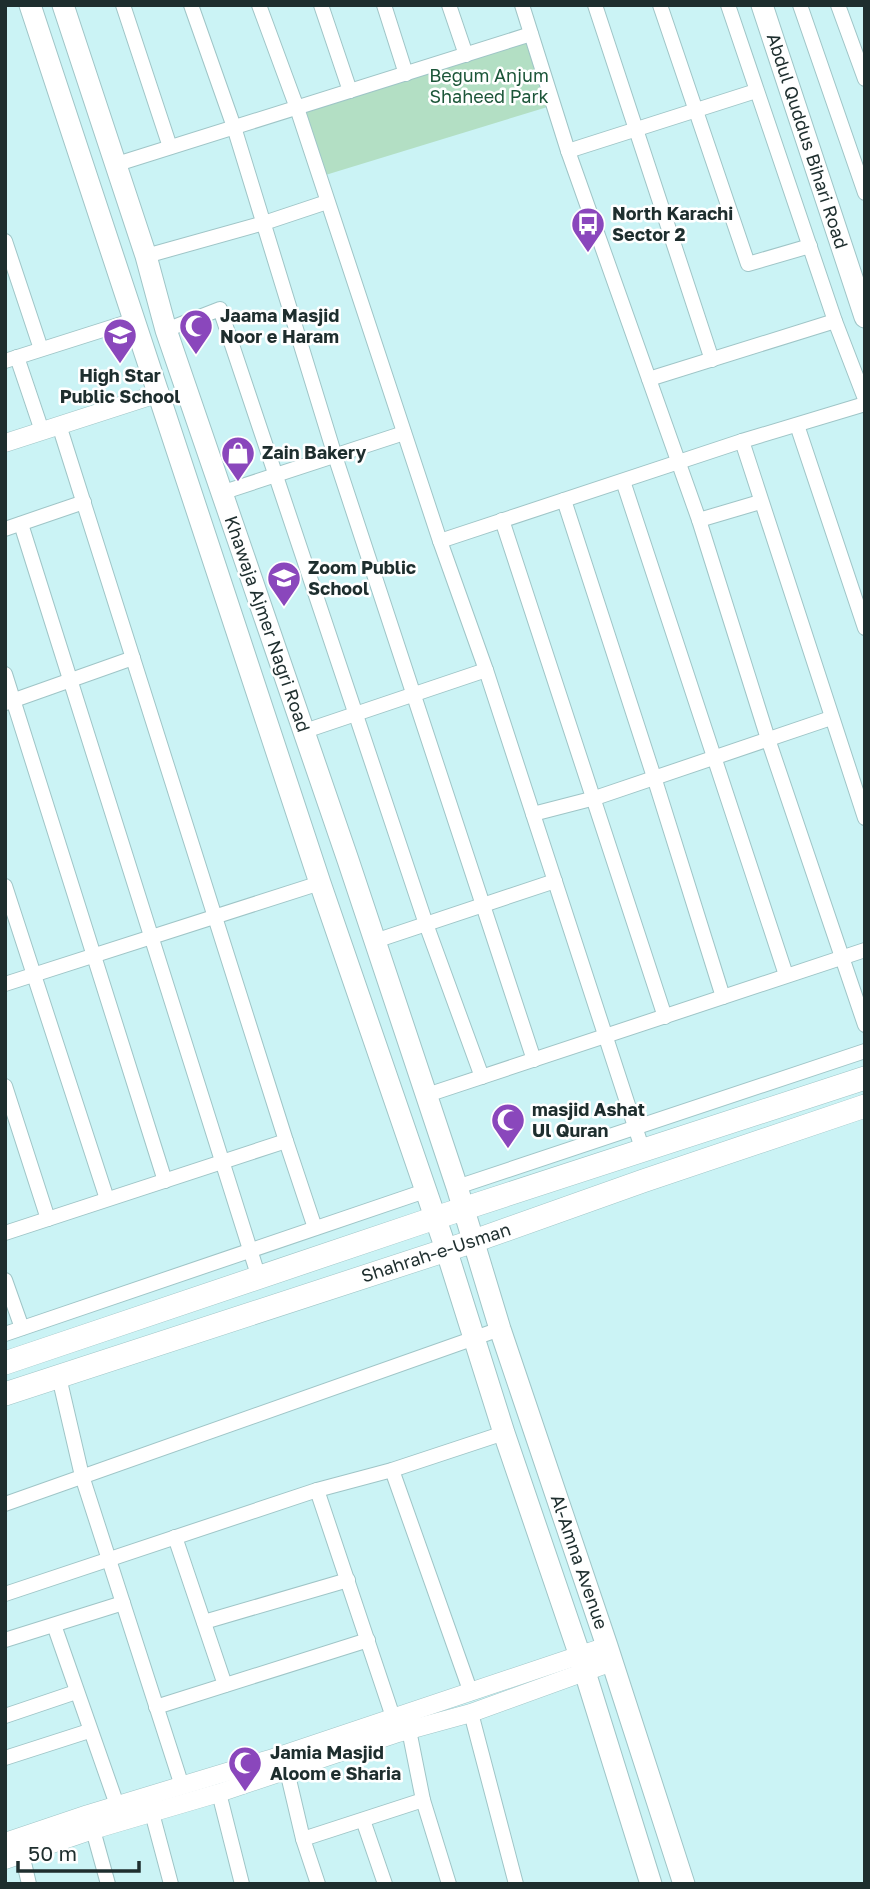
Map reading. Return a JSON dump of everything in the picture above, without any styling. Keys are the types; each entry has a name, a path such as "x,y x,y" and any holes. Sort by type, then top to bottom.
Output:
{"main road":[{"name":"Khawaja Ajmer Nagri Road","path":"30,5 320,883 446,1249 472,1337 582,1664 651,1884"},
{"name":"Khawaja Ajmer Nagri Road","path":"63,5 146,256 166,330 305,731 474,1241"},
{"name":"Abdul Quddus Bihari Road","path":"762,5 865,317"},
{"path":"105,234 134,224"},
{"path":"231,610 258,600"},
{"path":"358,991 388,979"},
{"name":"Shahrah-e-Usman","path":"5,1363 435,1218 865,1078"},
{"name":"Shahrah-e-Usman","path":"5,1395 474,1241 865,1106"},
{"name":"Al-Amna Avenue","path":"474,1241 500,1329 610,1654 684,1884"}],"street":[{"path":"123,5 170,147"},
{"path":"191,5 234,127 335,456 534,1060"},
{"path":"260,5 486,670 643,1151"},
{"path":"321,5 350,91"},
{"path":"384,5 406,74"},
{"path":"449,5 466,55"},
{"path":"522,5 569,150 699,520 768,739 865,1025"},
{"path":"595,5 712,360"},
{"path":"660,5 748,264 810,246"},
{"path":"440,541 865,401 835,321 728,5"},
{"path":"800,5 865,193"},
{"path":"838,5 865,79"},
{"path":"114,165 531,34"},
{"path":"569,150 756,91"},
{"path":"146,256 264,223 327,202"},
{"path":"5,241 41,349"},
{"path":"166,330 220,309 426,924 482,1077"},
{"path":"134,320 11,359 50,428 83,502 315,1228"},
{"path":"649,379 835,321"},
{"path":"5,443 160,393"},
{"path":"797,425 865,628"},
{"path":"221,493 404,433"},
{"path":"742,441 865,818"},
{"path":"623,481 786,975"},
{"path":"564,500 723,997"},
{"path":"5,529 83,502"},
{"path":"699,520 760,502"},
{"path":"502,520 665,1017"},
{"path":"21,524 259,1278"},
{"path":"10,702 133,658"},
{"path":"305,731 486,670"},
{"path":"5,674 10,702 165,1181"},
{"path":"533,814 594,798 831,718"},
{"path":"375,941 555,881"},
{"path":"5,984 320,883"},
{"path":"5,886 107,1199"},
{"path":"427,1095 865,950"},
{"path":"457,1186 865,1051"},
{"path":"5,1086 48,1219"},
{"path":"5,1233 286,1140"},
{"path":"5,1334 425,1191"},
{"path":"5,1280 22,1328"},
{"path":"5,1504 500,1329"},
{"path":"59,1377 82,1476 182,1786"},
{"path":"5,1594 317,1490 391,1470 504,1433"},
{"path":"391,1470 471,1693"},
{"path":"317,1490 393,1717"},
{"path":"175,1537 225,1685"},
{"path":"204,1622 348,1580"},
{"path":"5,1640 123,1603"},
{"path":"54,1625 117,1805"},
{"path":"156,1707 368,1640"},
{"path":"29,1884 14,1857 409,1730 471,1713 610,1654"},
{"path":"5,1842 393,1717 582,1664"},
{"path":"5,1716 76,1692"},
{"path":"471,1713 516,1884"},
{"path":"409,1730 423,1800 449,1884"},
{"path":"5,1758 89,1731"},
{"path":"287,1771 303,1839 318,1884"},
{"path":"219,1793 242,1884"},
{"path":"303,1839 423,1800"},
{"path":"152,1813 171,1884"},
{"path":"363,1819 385,1884"},
{"path":"93,1830 108,1884"}],"green space":[{"name":"Begum Anjum Shaheed Park","path":"531,34 554,105 319,177 297,108"}],"place":[{"name":"North Karachi Sector 2","path":"588,254"},
{"name":"Jaama Masjid Noor e Haram","path":"196,356"},
{"name":"High Star Public School","path":"120,365"},
{"name":"Zain Bakery","path":"238,483"},
{"name":"Zoom Public School","path":"284,608"},
{"name":"masjid Ashat Ul Quran","path":"508,1150"},
{"name":"Jamia Masjid Aloom e Sharia","path":"245,1793"}]}
